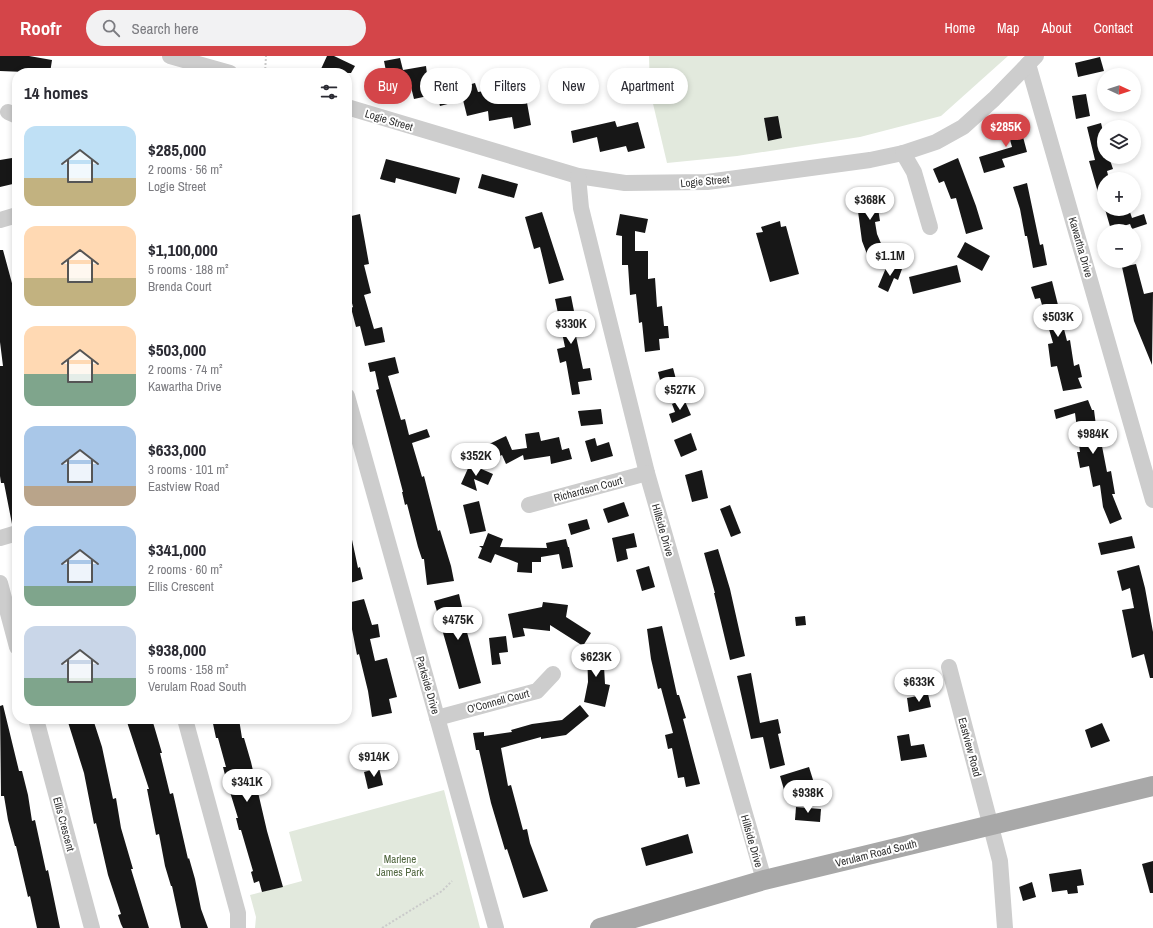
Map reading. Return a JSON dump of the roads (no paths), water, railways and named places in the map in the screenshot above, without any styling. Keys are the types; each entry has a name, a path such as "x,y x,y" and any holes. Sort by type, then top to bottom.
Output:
{"main road":[{"name":"Verulam Road South","path":"600,928 764,880 1153,786"}],"street":[{"path":"170,56 212,68"},
{"name":"Logie Street","path":"352,108 578,176 625,182 707,182 870,160 903,153 936,142 963,127 994,100 1032,60"},
{"name":"Kawartha Drive","path":"1032,60 1153,500"},
{"path":"903,153 914,172 930,228"},
{"name":"Hillside Drive","path":"578,176 581,208 647,473 764,880"},
{"path":"0,220 12,216"},
{"name":"Parkside Drive","path":"353,442 437,718 496,928"},
{"name":"Richardson Court","path":"529,505 647,473"},
{"path":"0,538 12,534"},
{"path":"0,583 12,628"},
{"name":"Eastview Road","path":"949,668 1000,861 1005,928"},
{"name":"O'Connell Court","path":"437,718 537,691 553,674"},
{"name":"Ellis Crescent","path":"37,724 92,928"},
{"path":"186,724 238,913 238,928"}],"park label":[{"name":"Marlene James Park","path":"400,865"}]}
